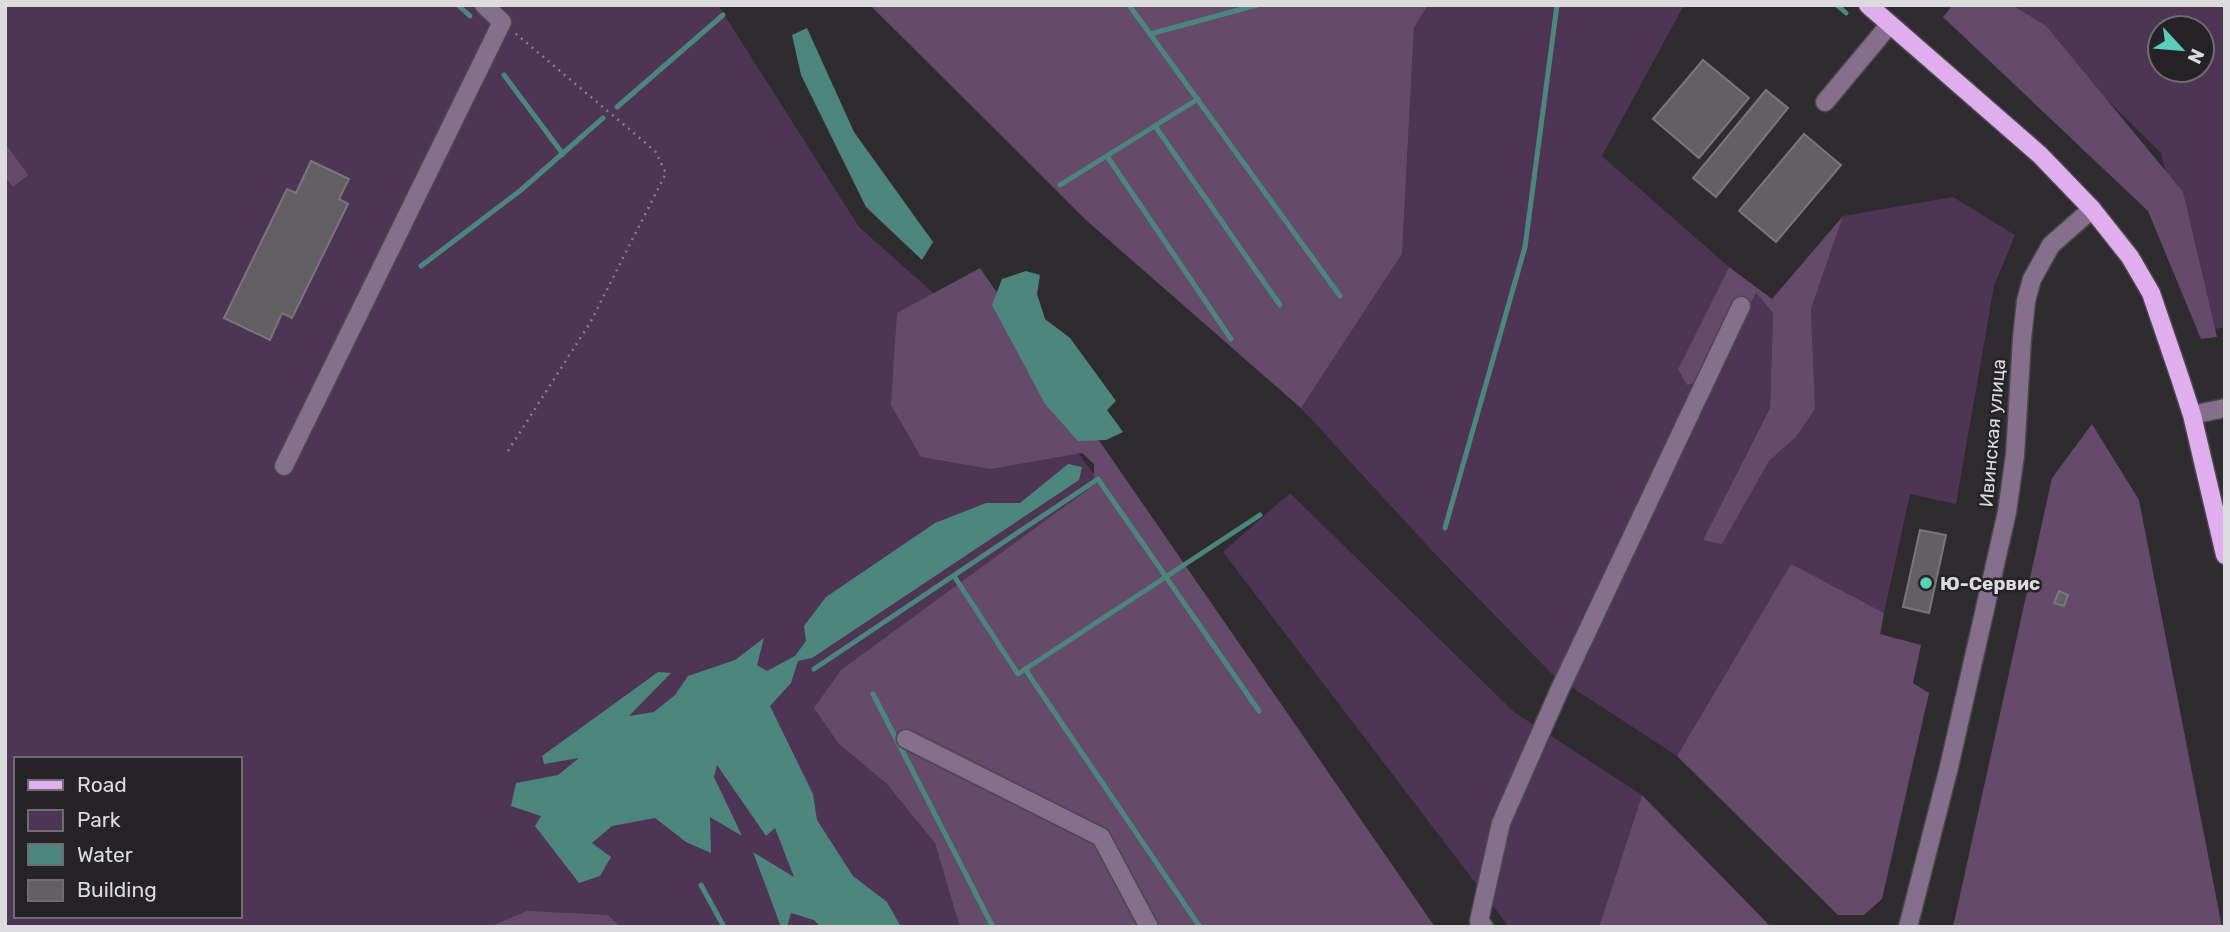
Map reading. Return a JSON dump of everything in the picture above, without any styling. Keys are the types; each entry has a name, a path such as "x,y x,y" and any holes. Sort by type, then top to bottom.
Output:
{"main road":[{"path":"1880,12 2040,155 2092,209 2130,257 2151,293 2192,415 2225,555"}],"street":[{"path":"284,466 502,22 484,5"},
{"path":"1825,102 1880,12"},
{"name":"Ивинская улица","path":"1908,927 1946,779 2007,512 2015,455 2026,301 2032,279 2051,246 2092,209"},
{"path":"1484,927 1479,921 1501,823 1564,678 1741,306"},
{"path":"2192,415 2225,408"},
{"path":"906,739 1101,836 1149,927"}],"path":[{"path":"502,22 655,151 666,173 590,323 508,451"}],"green space":[{"path":"5,5 718,5 859,227 1009,360 1431,927 5,927 5,160 12,152 5,143"},
{"path":"1428,5 1684,5 1602,156 1729,267 1678,369 1714,376 1756,293 1773,313 1770,408 1703,540 1722,543 1769,461 1796,437 1815,409 1811,309 1843,216 1953,197 2015,235 1994,286 1956,504 1910,494 1884,613 1791,565 1677,756 1553,675 1436,555 1301,408 1402,254 1414,28"},
{"path":"2011,5 2225,5 2225,327 2203,332 2161,153"},
{"path":"1290,493 1514,712 1642,795 1599,927 1509,927 1223,552"}],"shaded area":[{"path":"870,5 1428,5 1414,28 1402,254 1301,408 1086,220"},
{"path":"1953,5 2012,5 2046,26 2183,192 2217,337 2201,339 2148,211 1943,17"},
{"path":"5,143 28,175 13,187 5,177"},
{"path":"1843,216 1811,309 1815,409 1796,437 1769,461 1722,544 1703,540 1770,408 1773,313 1756,293 1714,376 1687,385 1678,369 1729,267 1772,299"},
{"path":"980,268 1435,927 960,927 935,843 886,783 839,744 814,708 841,670 1094,485 1094,464 1082,453 991,469 921,457 891,405 897,313"},
{"path":"2092,424 2139,500 2222,927 1953,927 2052,478"},
{"path":"1791,564 1884,613 1880,634 1921,645 1913,683 1929,693 1882,899 1864,915 1838,915 1677,756"},
{"path":"1642,795 1771,927 1599,927"},
{"path":"527,911 608,915 620,927 489,927"}],"water":[{"path":"807,28 854,132 933,242 922,260 866,207 801,75 792,35"},
{"path":"1026,271 1040,275 1037,294 1045,319 1070,338 1116,401 1107,410 1123,432 1106,440 1078,441 1045,404 992,305 1002,279"},
{"path":"1068,464 1082,467 1079,480 812,658 798,661 791,683 770,706 813,794 817,820 853,876 887,902 901,927 821,927 814,920 791,913 787,927 781,927 753,852 794,877 775,828 766,836 717,765 714,777 742,836 710,817 711,853 686,842 655,818 612,826 592,843 611,857 600,876 579,883 535,826 541,816 511,806 516,783 558,775 579,758 544,764 542,756 658,672 671,673 629,716 654,712 675,695 688,676 735,660 764,638 757,665 767,671 795,656 806,641 804,626 826,597 935,523 986,503 1020,503"}],"building":[{"path":"1703,60 1749,98 1699,158 1653,119"},
{"path":"1766,90 1788,108 1716,197 1693,178"},
{"path":"1804,134 1841,165 1776,242 1739,211"},
{"path":"311,161 349,179 339,199 348,204 292,318 282,313 270,340 224,318 287,189 296,193"},
{"path":"1920,530 1946,535 1929,613 1903,607"},
{"path":"2059,591 2068,595 2064,606 2054,603"}],"waterway":[{"path":"458,5 470,16"},
{"path":"1129,5 1340,296"},
{"path":"1150,34 1257,5"},
{"path":"1445,528 1525,247 1557,5"},
{"path":"1837,5 1846,13"},
{"path":"617,107 723,15"},
{"path":"504,75 563,154"},
{"path":"1060,185 1198,99"},
{"path":"421,266 521,190 603,118"},
{"path":"1155,126 1280,305"},
{"path":"1107,156 1231,339"},
{"path":"814,669 1098,479 1259,711"},
{"path":"954,576 1018,674 1260,515"},
{"path":"1025,669 1200,927"},
{"path":"873,694 993,927"},
{"path":"701,885 724,927"}],"place":[{"name":"Ю-Сервис","path":"1926,583"}]}
